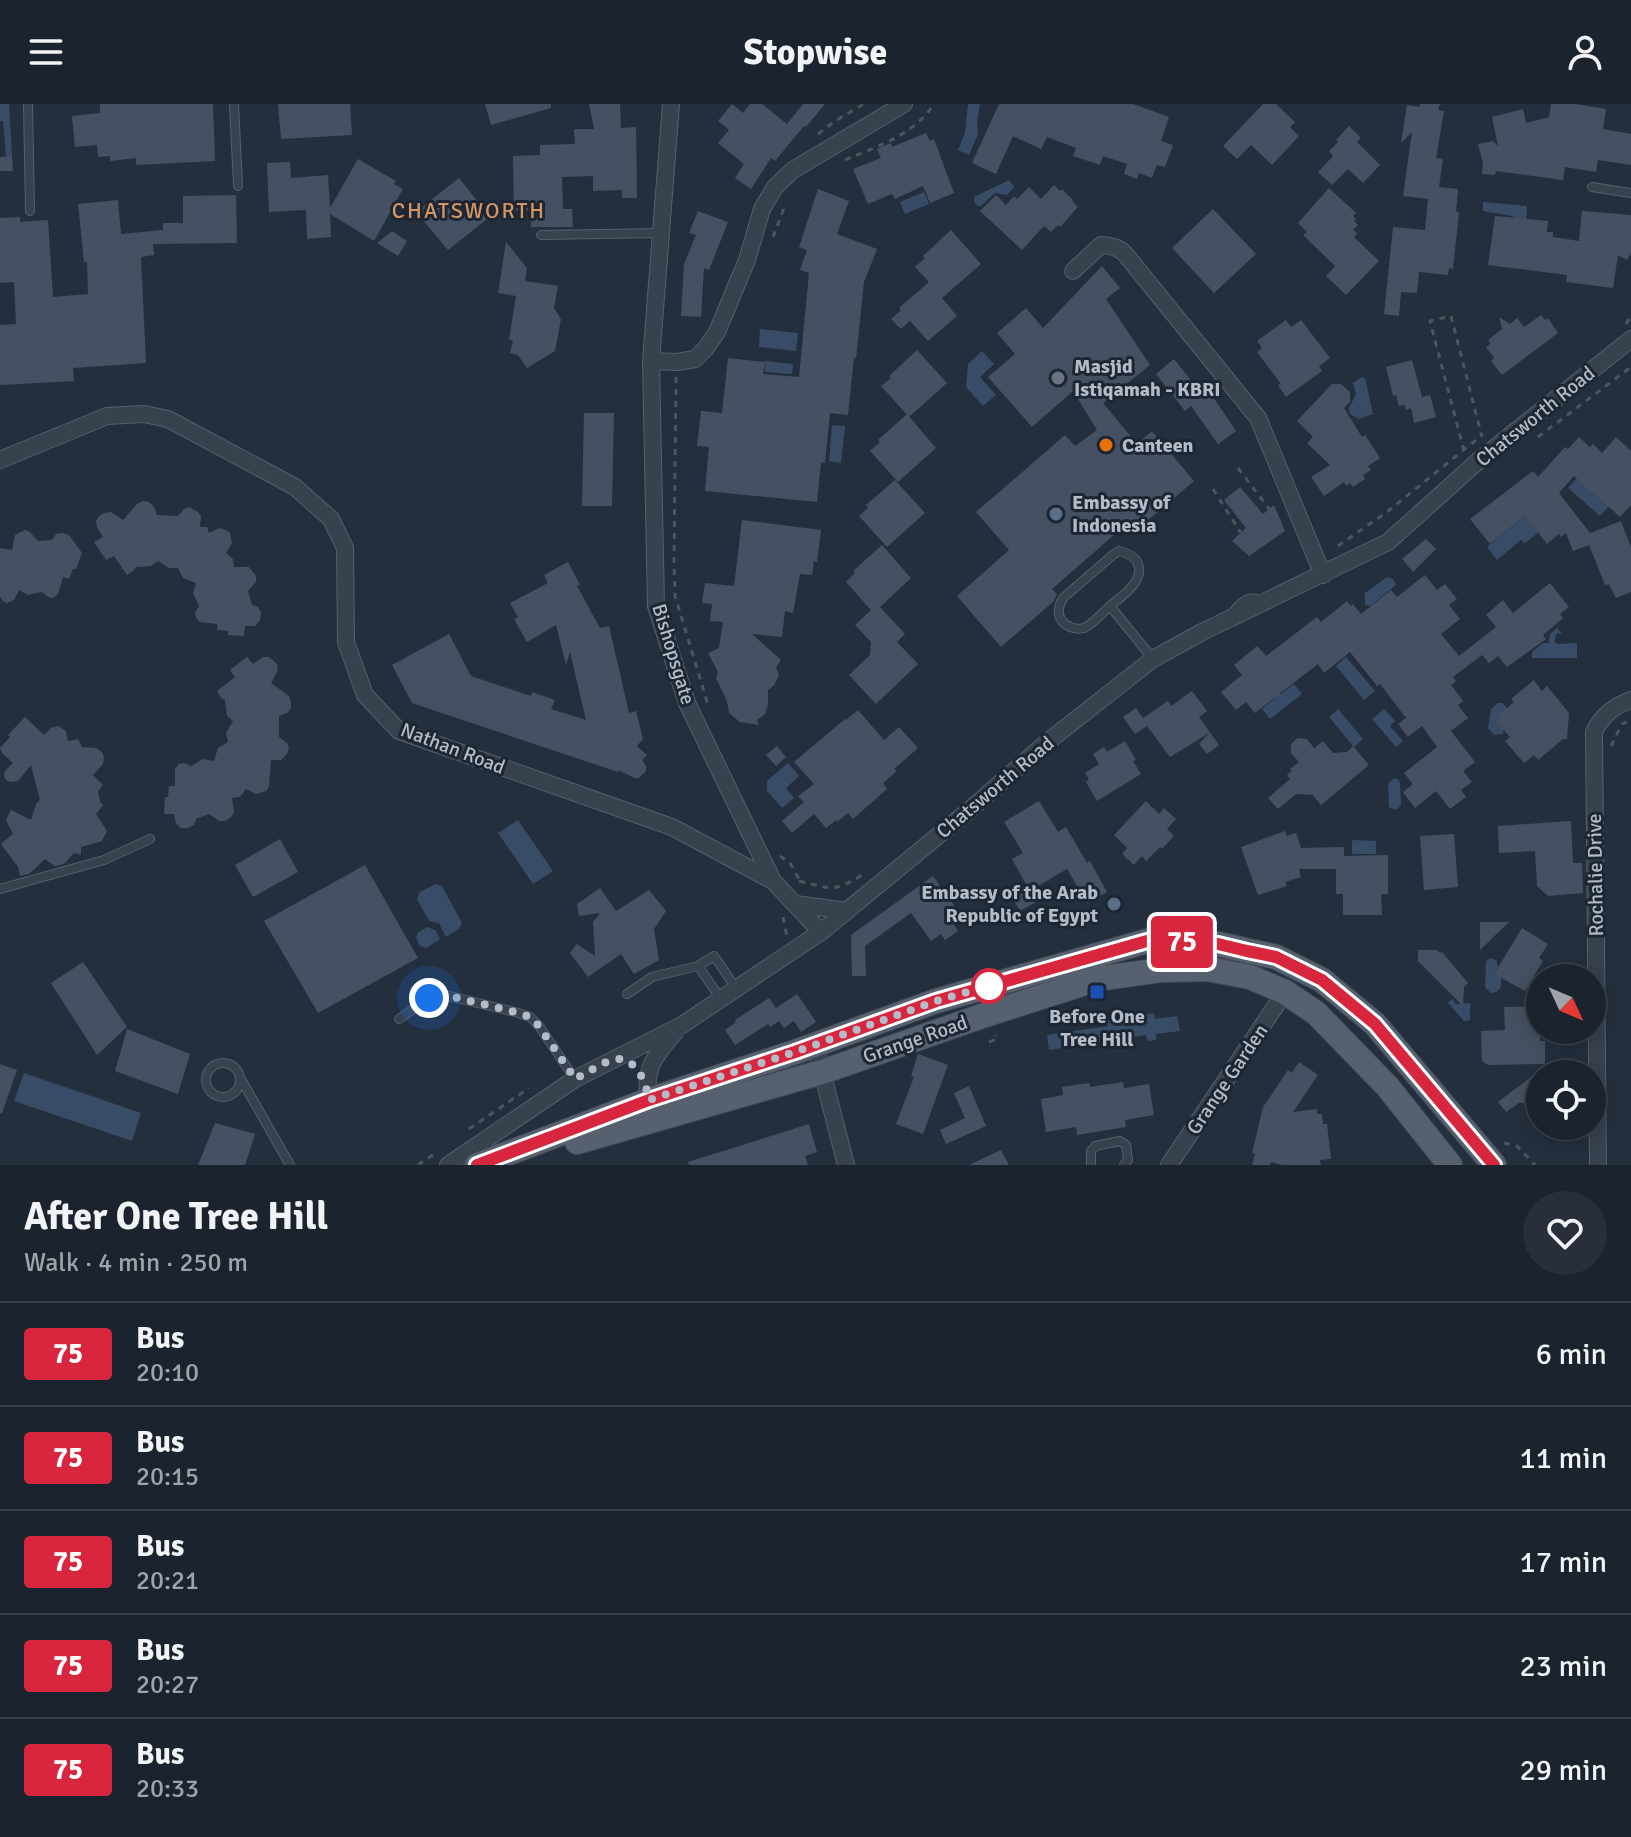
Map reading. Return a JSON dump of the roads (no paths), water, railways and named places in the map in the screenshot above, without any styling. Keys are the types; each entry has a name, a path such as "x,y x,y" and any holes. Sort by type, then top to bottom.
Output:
{"main road":[{"name":"Grange Road","path":"477,1165 648,1095 815,1045 936,1001 1147,941 1218,944 1276,957 1322,980 1375,1024 1494,1165"},
{"name":"Grange Road","path":"502,1165 822,1072 1097,979 1161,970 1208,969 1250,977 1285,992 1316,1013 1387,1086 1450,1165"}],"street":[{"name":"Bishopsgate","path":"671,104 651,361 656,606 687,703 780,883"},
{"path":"651,361 695,359 706,348 717,332 747,260 762,209 775,187 793,170 904,104"},
{"path":"1073,271 1101,245 1111,246 1126,255 1258,418 1323,575"},
{"name":"Chatsworth Road","path":"448,1165 575,1079 682,1025 821,932 1046,743 1153,659 1388,542 1627,333"},
{"name":"Nathan Road","path":"0,460 107,416 144,414 168,419 295,487 331,519 345,548 346,642 365,695 399,731 672,827 780,883 821,932"},
{"name":"Rochalie Drive","path":"1598,1165 1594,732 1599,721 1615,706 1631,700"},
{"path":"795,904 847,911"},
{"name":"Grange Garden","path":"1169,1165 1285,992"},
{"name":"Chatsworth Road","path":"648,1095 648,1072 654,1059 682,1025"},
{"path":"815,1045 846,1165"},
{"path":"614,1059 637,1068 648,1095"}],"lane":[{"path":"28,104 30,211"},
{"path":"234,104 238,186"},
{"path":"1592,187 1631,193"},
{"path":"541,235 661,233"},
{"path":"1126,552 1136,559 1140,569 1137,581 1110,606 1086,627 1073,629 1058,616 1063,598 1114,554 1126,552"},
{"path":"1110,606 1153,659"},
{"path":"0,889 104,860 150,839"},
{"path":"627,994 652,977 698,966 714,956 736,988"},
{"path":"698,966 721,999"},
{"path":"399,1019 429,998 441,994 530,1017 575,1079"},
{"path":"239,1077 237,1089 226,1097 213,1094 206,1083 209,1070 220,1063 233,1066 290,1165"},
{"path":"1091,1165 1091,1151 1095,1146 1120,1141 1126,1145 1128,1160 1124,1165"}],"water":[{"path":"0,104 9,104 12,156 6,157"},
{"path":"968,104 980,104 978,134 969,155 958,150 965,133"},
{"path":"1009,180 1014,187 1007,195 995,193 981,206 974,202 974,197"},
{"path":"924,192 929,204 905,214 900,202"},
{"path":"1483,202 1527,206 1526,229 1512,216 1483,211"},
{"path":"760,329 798,333 796,351 759,347"},
{"path":"982,351 994,364 980,377 996,395 983,406 966,387 968,364"},
{"path":"765,361 793,364 792,374 765,372"},
{"path":"1365,378 1373,414 1359,419 1350,414 1349,408 1356,394 1353,383"},
{"path":"832,425 845,426 841,463 829,461"},
{"path":"1577,478 1611,504 1600,516 1568,488"},
{"path":"1525,516 1539,532 1525,543 1521,540 1497,560 1487,547"},
{"path":"1387,577 1393,579 1396,585 1370,606 1365,605 1365,593"},
{"path":"1557,628 1562,634 1555,636 1555,642 1577,643 1577,658 1532,658 1532,652 1543,643 1549,643 1550,634"},
{"path":"1346,657 1375,691 1364,700 1336,666"},
{"path":"1294,684 1302,694 1270,719 1262,709 1274,699 1276,691 1281,694"},
{"path":"1503,703 1508,710 1503,734 1494,735 1488,728 1491,709"},
{"path":"1338,709 1363,739 1354,747 1329,717"},
{"path":"1384,709 1395,721 1390,726 1403,741 1396,747 1372,719"},
{"path":"788,763 799,776 786,788 794,798 782,808 767,791 767,781"},
{"path":"1394,778 1400,783 1401,805 1396,810 1389,807 1388,784"},
{"path":"518,820 553,871 533,884 498,833"},
{"path":"1352,840 1376,841 1376,854 1352,854"},
{"path":"436,884 442,886 462,923 459,929 446,937 439,923 429,921 417,899 420,892"},
{"path":"428,927 435,930 440,939 426,948 420,946 416,938 418,932"},
{"path":"1491,958 1497,961 1498,967 1494,973 1501,978 1501,987 1491,993 1485,987 1486,961"},
{"path":"1452,999 1456,1004 1470,1003 1470,1020 1464,1021 1448,1003"},
{"path":"1154,1013 1155,1019 1177,1016 1180,1031 1156,1034 1156,1040 1148,1041 1146,1035 1049,1050 1047,1035 1108,1026 1107,1020"},
{"path":"24,1073 141,1113 132,1141 14,1101"}],"place":[{"name":"Masjid Istiqamah - KBRI","path":"1058,378"},
{"name":"Canteen","path":"1106,445"},
{"name":"Embassy of Indonesia","path":"1056,514"},
{"name":"Embassy of the Arab Republic of Egypt","path":"1114,904"},
{"name":"Before One Tree Hill","path":"1097,992"}],"district":[{"name":"CHATSWORTH","path":"469,210"}]}
